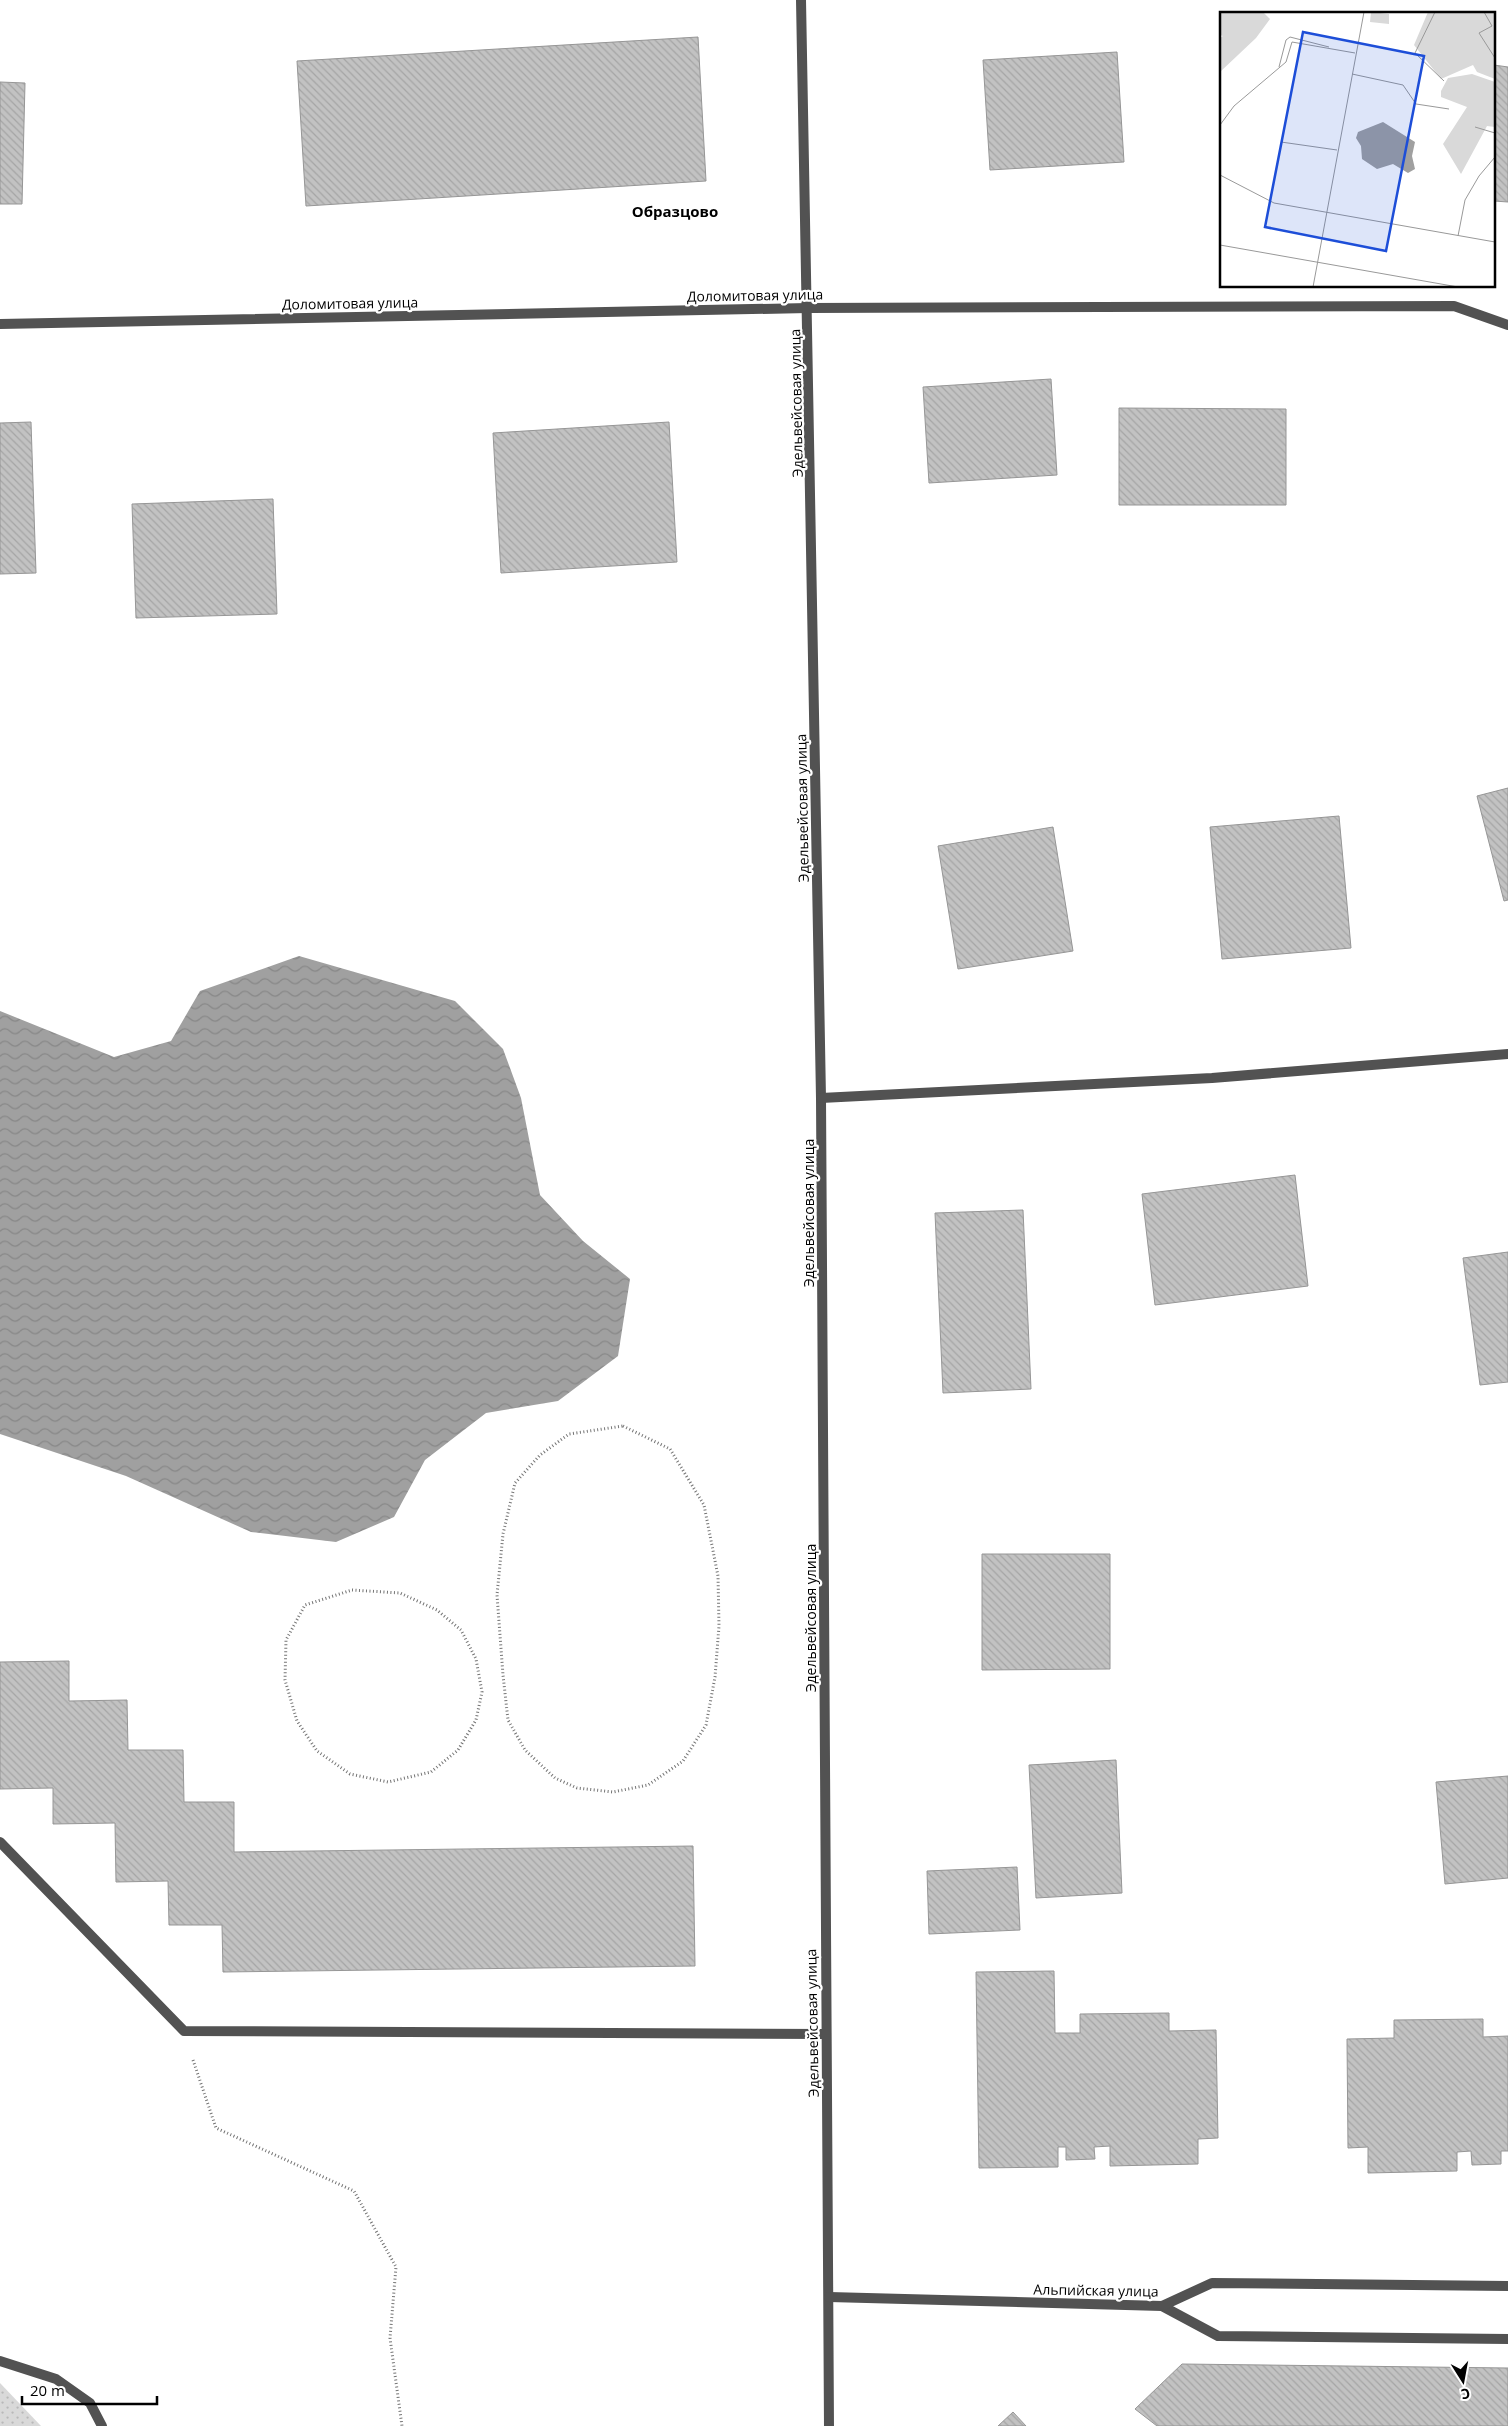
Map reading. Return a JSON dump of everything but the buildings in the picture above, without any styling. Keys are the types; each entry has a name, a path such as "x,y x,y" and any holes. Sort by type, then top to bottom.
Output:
{"street":[{"name":"Эдельвейсовая улица","path":"802,0 821,1098 829,2426"},
{"name":"Доломитовая улица","path":"0,324 808,308 1454,306 1508,325"},
{"path":"821,1098 1212,1078 1508,1054"},
{"path":"0,1842 184,2031 826,2034"},
{"name":"Альпийская улица","path":"829,2297 1162,2306 1212,2283 1508,2286"},
{"path":"1162,2306 1218,2336 1508,2338"},
{"path":"0,2361 56,2379 90,2403 102,2426"}],"path":[{"path":"623,1426 670,1449 704,1505 718,1576 719,1626 714,1677 706,1725 683,1761 648,1785 613,1792 577,1788 555,1778 525,1750 508,1720 502,1674 498,1595 503,1534 515,1483 540,1455 569,1434 623,1426"},
{"path":"352,1590 400,1593 437,1610 461,1630 476,1659 482,1692 476,1720 458,1750 431,1772 388,1782 350,1774 317,1751 297,1721 285,1680 286,1640 305,1605 352,1590"},
{"path":"184,2031 216,2128 354,2191 396,2267 390,2338 402,2426"}],"shaded area":[{"path":"0,2383 41,2426 0,2426"}],"water":[{"path":"299,956 455,1001 503,1049 521,1098 540,1195 583,1241 630,1279 618,1356 558,1401 486,1413 425,1460 394,1517 336,1542 251,1532 126,1476 0,1434 0,1011 114,1057 171,1041 200,991"}],"district":[{"name":"Образцово","path":"675,211"}]}
